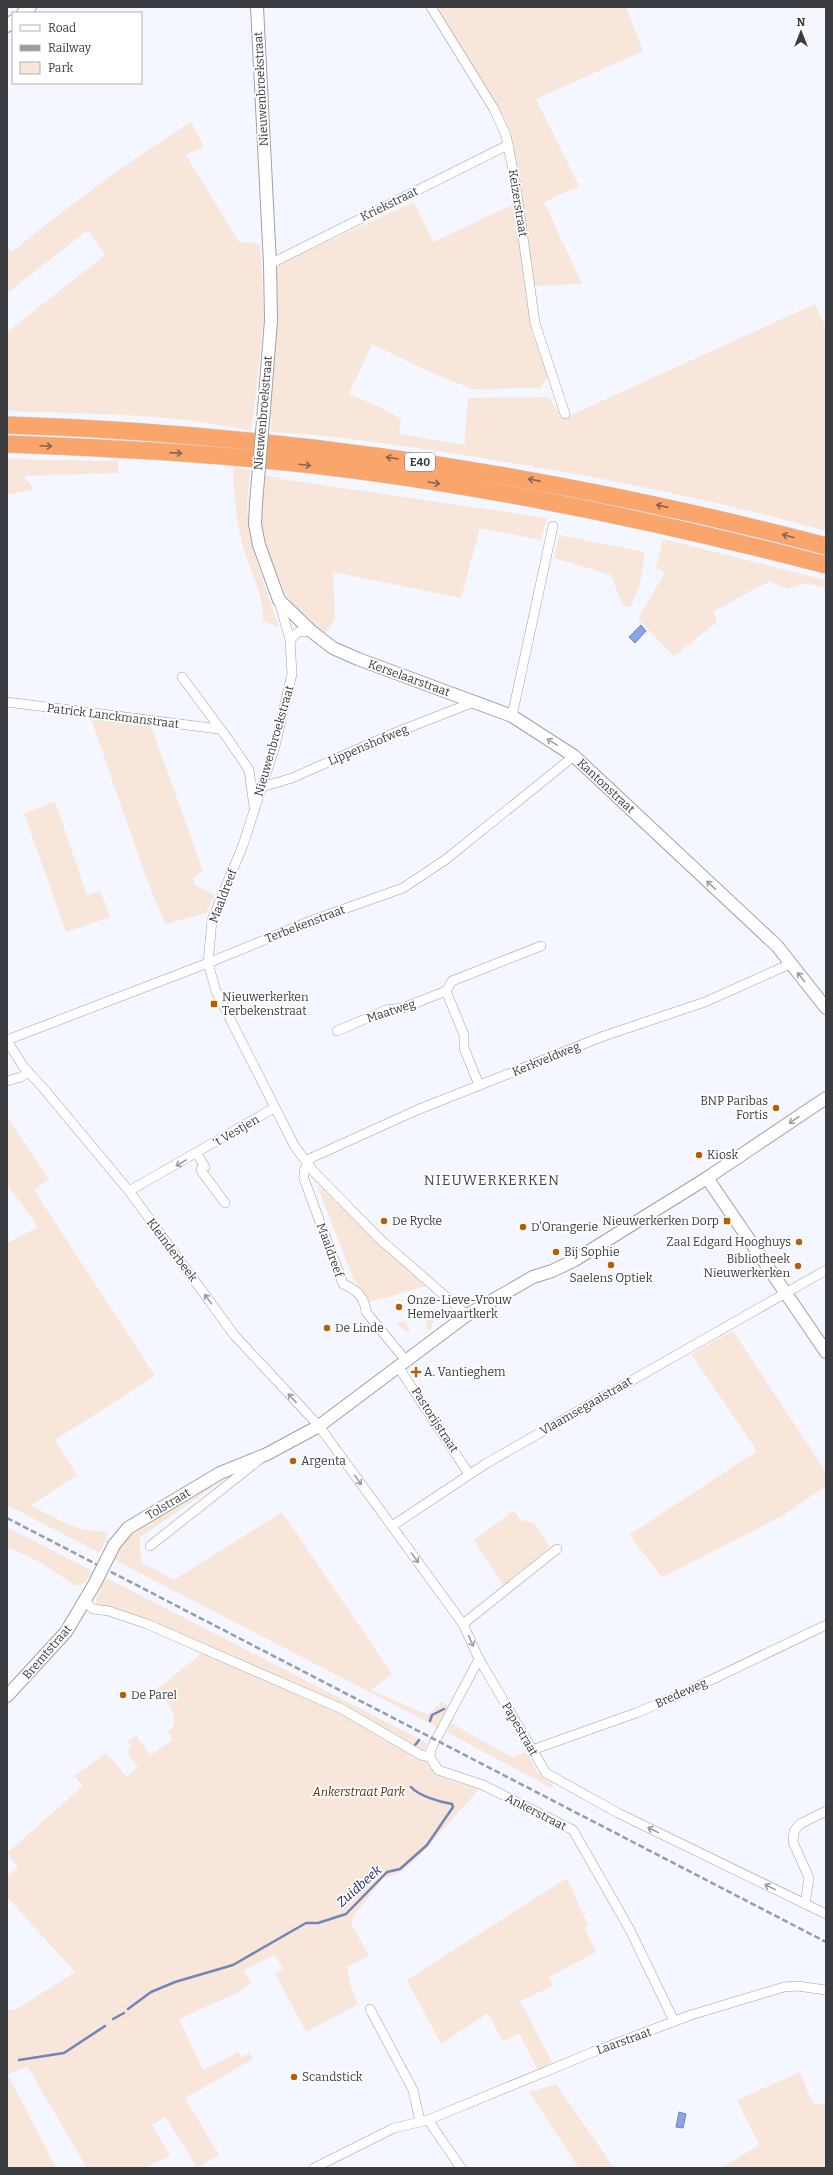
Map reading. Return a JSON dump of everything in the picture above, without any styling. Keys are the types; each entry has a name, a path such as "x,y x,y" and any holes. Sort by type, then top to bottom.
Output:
{"highway":[{"name":"E40","path":"7,425 107,428 216,437 369,454 501,474 630,499 749,526 826,546"},
{"name":"E40","path":"7,444 105,448 234,457 367,473 498,493 625,517 744,544 826,565"}],"street":[{"name":"Nieuwenbroekstraat","path":"255,808 275,746 292,674 290,640 279,600 259,545 255,524 271,320 270,264 257,7"},
{"name":"Keizerstraat","path":"431,7 494,109 506,135 516,188 535,323 565,414"},
{"name":"Kriekstraat","path":"270,264 508,145"},
{"path":"512,716 553,526"},
{"name":"Kerselaarstraat","path":"279,600 311,631 333,648 512,716"},
{"path":"290,640 298,632 311,631"},
{"name":"Maaldreef","path":"182,677 249,770 255,808 244,845 212,920 208,963 216,991 274,1108 295,1147 307,1163 382,1241 467,1315"},
{"name":"Patrick Lanckmanstraat","path":"7,702 219,729"},
{"name":"Lippenshofweg","path":"262,787 292,778 392,734 474,702"},
{"name":"Kantonstraat","path":"512,716 574,756 777,946 826,1008"},
{"name":"Terbekenstraat","path":"7,1040 208,963 313,920 403,888 445,860 574,756"},
{"name":"Maatweg","path":"337,1031 386,1010 403,1008 446,991 452,981 541,946"},
{"name":"Kerkveldweg","path":"307,1163 311,1158 391,1121 604,1036 706,1002 790,964"},
{"path":"446,991 464,1035 464,1048 479,1085"},
{"name":"Kleinderbeek","path":"7,1040 28,1072 129,1191 235,1336 319,1426"},
{"path":"7,1081 22,1077 28,1072"},
{"name":"Tolstraat","path":"95,1583 114,1546 128,1528 220,1473 267,1454 319,1426 403,1365 467,1315 532,1277 552,1271 575,1260 707,1178 826,1098"},
{"name":"'t Vestjen","path":"129,1191 197,1154 274,1108"},
{"path":"197,1154 205,1167 202,1169 202,1172 225,1203"},
{"name":"Maaldreef","path":"307,1163 303,1174 304,1179 343,1284 352,1287 365,1302 366,1312 403,1365"},
{"path":"707,1178 826,1352"},
{"name":"Vlaamsegaaistraat","path":"392,1526 469,1474 664,1361 786,1294 826,1270"},
{"name":"Pastorijstraat","path":"403,1365 469,1474"},
{"name":"Papestraat","path":"319,1426 463,1624 479,1659 546,1773 618,1813 826,1914"},
{"name":"Tolstraat","path":"150,1546 267,1454"},
{"path":"463,1624 557,1549"},
{"name":"Bremtstraat","path":"7,1696 66,1632 95,1583"},
{"path":"85,1601 93,1609 109,1611 147,1624 342,1709 421,1756 430,1757 433,1744 479,1659"},
{"name":"Bredeweg","path":"532,1750 643,1710 688,1691 826,1625"},
{"name":"Ankerstraat","path":"430,1757 438,1770 483,1785 573,1830 630,1930 674,2021"},
{"path":"805,1904 809,1878 793,1842 794,1831 800,1824 826,1811"},
{"name":"Laarstraat","path":"314,2168 394,2128 424,2121 674,2021 733,2001 784,1988 797,1986 826,1990"},
{"path":"370,2009 413,2090 424,2121 461,2168"}],"green space":[{"path":"436,7 626,7 643,51 536,99 579,186 544,202 582,284 533,286 512,135 505,118"},
{"path":"191,122 204,147 186,155 239,242 260,244 264,314 251,431 221,425 129,415 7,411 7,332 105,255 88,230 7,293 7,247 12,252 99,184"},
{"path":"414,202 433,242 514,204 532,333 548,377 540,388 472,389 430,372 372,344 349,394 382,408 401,419 399,434 464,445 468,398 550,398 562,419 815,304 826,328 826,531 693,498 559,471 370,441 296,433 271,432 272,417 269,417 276,271 279,264"},
{"path":"7,459 118,461 118,473 23,476 34,489 7,495"},
{"path":"233,467 250,470 247,506 249,531 265,587 279,627 263,621 260,594 244,550 237,520"},
{"path":"265,475 287,480 547,518 541,540 480,528 461,598 333,572 335,619 324,636 287,597 268,551 262,529 261,510"},
{"path":"559,535 645,552 640,585 630,607 623,606 611,575 554,558"},
{"path":"663,539 826,580 826,588 806,583 786,589 770,581 714,611 717,622 674,656 638,619 665,572 656,568"},
{"path":"91,719 151,726 203,871 193,878 195,885 215,895 206,913 165,924 144,872"},
{"path":"55,802 87,895 100,891 110,917 66,932 24,813"},
{"path":"7,1116 49,1179 34,1190 155,1376 55,1440 77,1475 31,1505 56,1519 76,1527 86,1530 103,1531 108,1535 100,1553 7,1505 7,1243 38,1227 7,1184"},
{"path":"317,1185 427,1286 370,1302 353,1278"},
{"path":"426,1314 434,1320 430,1330 427,1329 427,1321 420,1316"},
{"path":"403,1321 410,1329 407,1332 396,1324"},
{"path":"733,1331 826,1472 826,1486 782,1516 662,1577 629,1535 757,1451 691,1354"},
{"path":"213,1485 213,1487 140,1537 141,1562 174,1580 282,1512 392,1674 371,1690 428,1715 441,1702 450,1706 437,1727 111,1558 129,1536"},
{"path":"513,1511 521,1520 534,1523 550,1547 504,1587 474,1540"},
{"path":"7,1527 92,1571 88,1579 84,1583 76,1586 38,1561 7,1547"},
{"path":"105,1577 427,1743 423,1754 208,1647 132,1614 97,1605 96,1598"},
{"name":"Ankerstraat Park","path":"206,1650 332,1708 425,1759 434,1772 448,1780 480,1788 415,1861 399,1873 384,1878 355,1914 351,1923 369,1956 347,1967 351,1987 358,2004 306,2032 275,1973 283,1969 275,1955 243,1970 251,1983 237,1993 179,2019 203,2070 239,2052 241,2057 250,2053 253,2059 185,2098 219,2155 197,2168 166,2117 152,2125 170,2156 144,2168 87,2168 27,2066 8,2075 56,2168 7,2168 7,2011 17,2009 75,1972 7,1897 7,1877 18,1867 7,1853 83,1786 74,1776 106,1753 127,1777 138,1767 126,1751 132,1747 127,1742 136,1736 151,1755 173,1739 168,1732 174,1721 172,1710 157,1689"},
{"path":"451,1723 512,1757 526,1752 538,1773 553,1785 551,1788 447,1732"},
{"path":"567,1878 588,1925 584,1928 596,1952 549,1977 553,1986 520,2001 552,2062 538,2070 519,2033 503,2042 488,2013 441,2044 407,1980"},
{"path":"800,2072 808,2093 815,2105 826,2102 826,2168 721,2168 759,2145 737,2100"},
{"path":"556,2084 614,2168 579,2168 529,2092"}],"water":[{"path":"641,625 646,631 635,643 629,637"},
{"path":"679,2112 686,2114 683,2128 676,2127"}],"waterway":[{"name":"Zuidbeek","path":"430,1721 432,1715 444,1709"},
{"name":"Zuidbeek","path":"413,1748 419,1740"},
{"name":"Zuidbeek","path":"128,2009 151,1992 175,1982 233,1965 306,1923 318,1923 346,1914 387,1872 400,1869 427,1845 453,1807 452,1804 424,1796 411,1787"},
{"name":"Zuidbeek","path":"113,2019 124,2013"},
{"name":"Zuidbeek","path":"19,2060 64,2053 105,2026"}],"railway":[{"path":"7,1518 826,1942"}],"place":[{"name":"Nieuwerkerken Terbekenstraat","path":"214,1004"},
{"name":"BNP Paribas Fortis","path":"776,1108"},
{"name":"Kiosk","path":"699,1155"},
{"name":"De Rycke","path":"384,1221"},
{"name":"Nieuwerkerken Dorp","path":"727,1221"},
{"name":"D'Orangerie","path":"523,1227"},
{"name":"Zaal Edgard Hooghuys","path":"799,1242"},
{"name":"Bij Sophie","path":"556,1252"},
{"name":"Saelens Optiek","path":"611,1265"},
{"name":"Bibliotheek Nieuwerkerken","path":"798,1266"},
{"name":"Onze-Lieve-Vrouw Hemelvaartkerk","path":"399,1307"},
{"name":"De Linde","path":"327,1328"},
{"name":"A. Vantieghem","path":"416,1372"},
{"name":"Argenta","path":"293,1461"},
{"name":"De Parel","path":"123,1695"},
{"name":"Scandstick","path":"294,2077"}],"district":[{"name":"NIEUWERKERKEN","path":"492,1180"}]}
